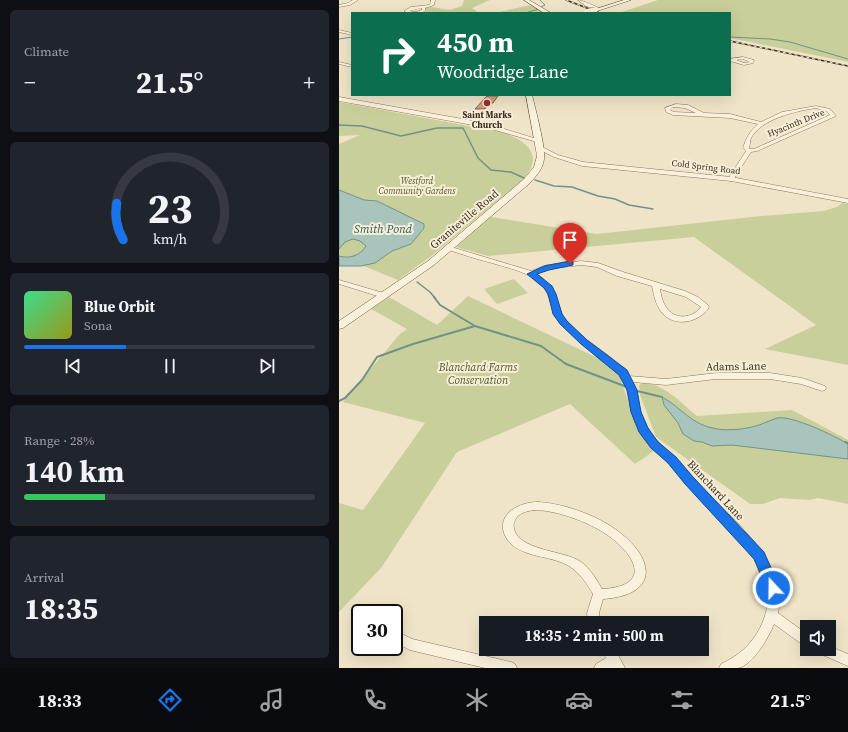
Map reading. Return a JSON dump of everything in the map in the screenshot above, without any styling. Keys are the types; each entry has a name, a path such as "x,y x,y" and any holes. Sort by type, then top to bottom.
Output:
{"main road":[{"path":"526,0 546,12"},
{"path":"584,12 629,0"},
{"path":"529,96 541,162"},
{"name":"Graniteville Road","path":"339,326 384,296 448,248 527,182 541,162"}],"street":[{"path":"339,6 349,4 356,0"},
{"path":"424,8 433,4 433,0"},
{"path":"580,0 597,9"},
{"path":"339,32 351,34"},
{"path":"339,63 351,66"},
{"name":"Cold Spring Road","path":"339,99 485,125 538,141 561,158"},
{"path":"704,115 682,106 667,108 668,111 673,113 704,115 730,116 763,124"},
{"name":"Hyacinth Drive","path":"731,179 749,151 831,118 833,114 822,108 808,108 778,116 763,124 748,138 746,148 749,151"},
{"name":"Cold Spring Road","path":"541,162 547,158 561,158 596,166 731,179 848,201"},
{"name":"Blanchard Lane","path":"448,248 531,274 548,286 552,294 557,314 563,322 584,342 623,373 632,390 639,421 655,445 672,460 689,481 759,556 773,588 774,602 771,615 758,641 752,649 741,660 725,668"},
{"path":"531,274 556,266 585,264 598,265 620,274 655,285 691,297 700,301 705,307 702,313 697,317 680,319 671,316 663,309 659,301 655,285"},
{"path":"339,282 384,296"},
{"name":"Adams Lane","path":"627,379 666,382 716,376 770,376 802,381 822,388"},
{"path":"531,506 544,506 557,509 595,523 611,532 622,541 635,555 640,571 639,580 636,584 619,592 599,594 582,570 571,562 528,548 515,542 508,529 510,520 515,513 523,508 531,506"},
{"path":"593,616 599,594"},
{"path":"771,615 800,636"},
{"path":"403,640 410,644 511,668"},
{"path":"836,655 848,660"},
{"path":"600,668 617,664"}],"green space":[{"path":"464,0 490,0 472,8 478,12 426,11 426,8 431,7 450,10 462,6"},
{"path":"658,0 848,0 848,62 731,38 731,12 622,12"},
{"path":"531,5 543,12 500,12"},
{"name":"Westford Community Gardens","path":"339,102 501,132 519,140 526,145 531,151 533,158 532,165 528,173 520,182 434,254 398,280 339,256 339,144 360,135 339,136"},
{"path":"842,203 848,204 848,365 765,349 816,325 694,237 488,256 456,247 491,217 597,234 761,216 823,211 837,207"},
{"path":"514,279 528,293 497,304 484,289"},
{"name":"Blanchard Farms Conservation","path":"468,296 606,362 619,374 637,428 654,451 635,464 570,404 457,452 381,568 339,612 339,503 363,510 425,423 343,402 399,335 407,329 371,309 389,297 437,325"},
{"path":"643,383 651,384 666,390 697,416 792,410 848,440 848,504 818,498 809,500 780,498 763,504 750,504 656,437 640,395 639,385"}],"water":[{"name":"Smith Pond","path":"339,190 364,200 377,201 424,224 424,228 411,244 392,251 375,263 361,266 339,266 339,256 354,256 361,252 366,246 360,241 353,239 345,242 339,249"},
{"path":"662,397 700,424 722,430 749,428 777,418 784,418 803,423 824,431 848,444 848,459 732,445 712,446 694,441 683,434 678,423 664,405"}],"building":[{"name":"Saint Marks Church","path":"487,96 498,96 493,103 489,103 485,109 475,109"}],"waterway":[{"path":"540,0 545,5 541,7"},
{"path":"528,12 539,9"},
{"path":"339,39 351,37"},
{"path":"731,37 770,39 790,42 848,59"},
{"path":"339,125 362,126 401,136 437,128 463,128 478,158 491,170 511,172 524,178"},
{"path":"535,180 554,186 572,187 598,196 615,199 629,205 653,209"},
{"path":"417,282 435,298"},
{"path":"434,297 440,305 475,326"},
{"path":"339,401 345,398 362,380 377,357 413,344 475,326"},
{"path":"475,326 541,346 566,364 627,387"},
{"path":"633,390 662,397"}],"railway":[{"path":"566,0 597,12"},
{"path":"731,41 848,66"}],"place":[{"name":"Saint Marks Church","path":"487,103"}],"route":[{"path":"570,264 547,267 531,274 548,286 552,294 557,314 563,322 584,342 623,373 632,390 636,412 643,430 655,445 672,460 689,481 759,556 770,578 773,588"}]}
